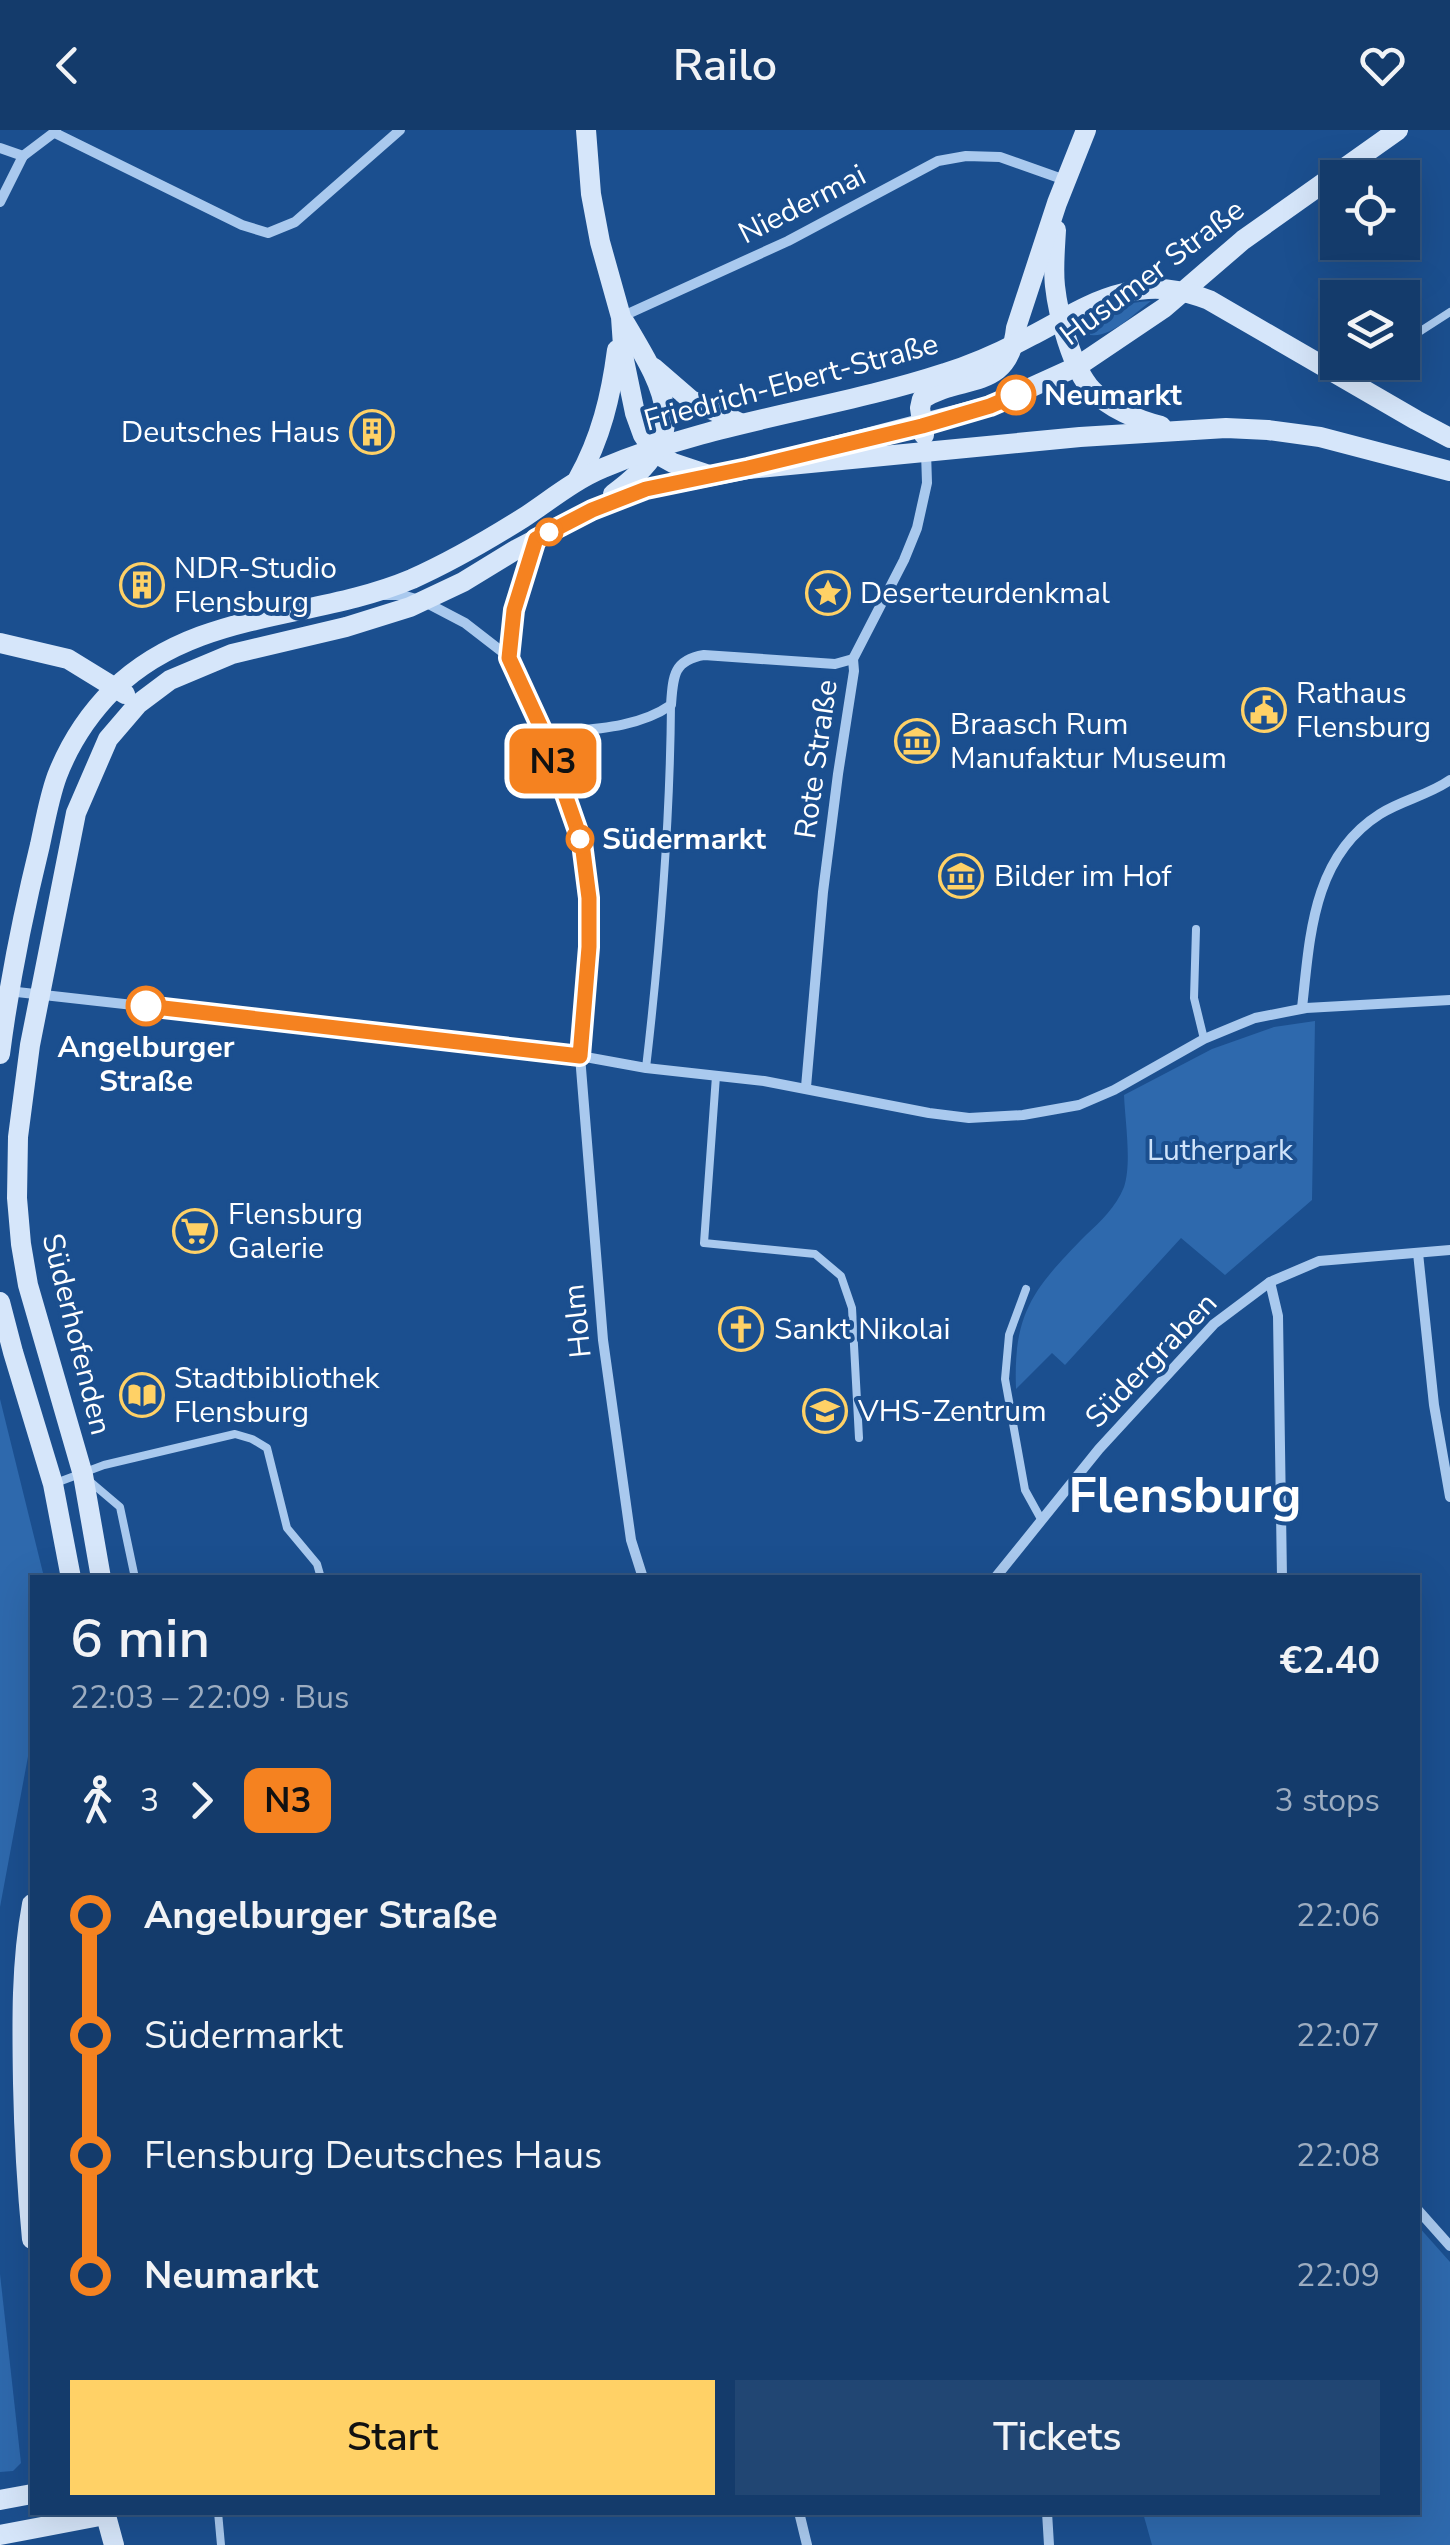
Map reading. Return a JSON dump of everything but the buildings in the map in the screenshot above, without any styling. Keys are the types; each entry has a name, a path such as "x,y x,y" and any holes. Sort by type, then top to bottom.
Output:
{"main road":[{"path":"586,130 591,194 621,317 624,360 635,412 655,449 673,464 711,476"},
{"path":"926,452 922,399 996,373 1014,345 1016,328 1057,204 1086,130"},
{"name":"Husumer Straße","path":"748,468 990,406 1078,366 1145,322 1243,240 1398,130"},
{"path":"1057,204 1055,287 1078,366 1089,386 1105,400 1148,423 1176,430"},
{"path":"1014,345 1090,305 1123,293 1160,288 1209,300 1320,364"},
{"path":"592,510 630,482 655,449 666,426 664,404 650,364 621,317"},
{"path":"578,481 603,423 621,317"},
{"name":"Friedrich-Ebert-Straße","path":"5,991 57,777 76,738 101,703 156,657 230,624 366,594 412,578 524,517 578,481 655,449 740,423 932,378 980,362 1014,345"},
{"path":"650,364 691,400 740,423"},
{"path":"1347,380 1450,438"},
{"path":"0,643 68,658 138,704 170,680 232,654 346,627 423,601 592,510 646,489 748,468 1226,428 1299,433 1450,471"},
{"name":"Süderhofenden","path":"100,1575 83,1475 28,1285 17,1198 18,1137 39,994 76,813 108,739 138,704"},
{"path":"0,1054 5,991"},
{"name":"Süderhofenden","path":"0,1302 53,1484 69,1575"},
{"path":"30,1914 21,2020 30,2209"},
{"path":"0,2500 30,2494"},
{"path":"108,2515 114,2545"},
{"path":"0,2534 68,2518 75,2545"}],"street":[{"path":"0,202 23,156 55,132 242,225 268,233 295,222 400,130"},
{"path":"0,148 23,156"},
{"name":"Niedermai","path":"621,317 788,241 938,161 966,156 1000,157 1066,180"},
{"name":"Rote Straße","path":"806,1088 820,925 854,671 852,659 917,528 927,483 926,452"},
{"path":"509,658 514,610 536,539"},
{"path":"366,594 423,601 465,624 509,658"},
{"path":"544,734 654,717 671,705 675,674 690,657 704,654 836,664 852,659"},
{"name":"Holm","path":"509,658 544,734 582,843 589,898 589,947 580,1056 602,1340 630,1540 641,1575"},
{"path":"1302,1008 1312,916 1339,854 1380,814 1450,780"},
{"path":"5,991 764,1080 969,1118 1023,1115 1078,1104 1114,1090 1204,1038 1256,1018 1302,1008 1450,1000"},
{"name":"Südergraben","path":"997,1575 1099,1449 1214,1324 1270,1282 1319,1261 1450,1250"},
{"path":"1418,1253 1434,1405 1450,1497"},
{"path":"1270,1282 1278,1316 1282,1575"},
{"path":"1420,2212 1450,2246"},
{"path":"799,2515 807,2545"},
{"path":"1047,2515 1049,2545"}],"lane":[{"path":"1420,331 1450,312"},
{"path":"646,1068 664,886 671,705"},
{"path":"1196,929 1194,998 1204,1038"},
{"path":"716,1076 704,1243 814,1254 841,1276 854,1323 859,1438"},
{"path":"1026,1289 1008,1334 1005,1379 1026,1490 1041,1519"},
{"path":"53,1484 104,1466 235,1434 252,1438 267,1448 287,1528 316,1564 320,1575"},
{"name":"Süderhofenden","path":"83,1475 120,1507 134,1575"},
{"path":"218,2515 221,2545"}],"green space":[{"path":"1151,301 1107,332 1097,335 1079,330 1080,322 1097,314"},
{"name":"Lutherpark","path":"1315,1021 1312,1200 1225,1275 1181,1238 1065,1365 1052,1353 1016,1389 1018,1340 1030,1303 1053,1271 1108,1213 1124,1187 1128,1154 1124,1095 1212,1049 1274,1027"},
{"path":"0,1399 44,1575 30,1575 30,1746 0,1907"},
{"path":"1420,2228 1450,2262 1450,2545 1152,2545 1144,2515 1420,2515"},
{"path":"0,2274 21,2463 13,2471 0,2472"}],"bus line":[{"name":"N3","path":"146,1006 580,1056 589,947 589,898 582,843 544,734 509,658 514,610 536,539 592,510 646,489 922,426 1016,395"}],"place":[{"name":"Neumarkt","path":"1016,395"},
{"name":"Deutsches Haus","path":"372,432"},
{"name":"NDR-Studio Flensburg","path":"142,585"},
{"name":"Deserteurdenkmal","path":"828,593"},
{"name":"Rathaus Flensburg","path":"1264,710"},
{"name":"Braasch Rum Manufaktur Museum","path":"917,741"},
{"name":"Südermarkt","path":"580,839"},
{"name":"Bilder im Hof","path":"961,876"},
{"name":"Angelburger Straße","path":"146,1006"},
{"name":"Flensburg Galerie","path":"195,1231"},
{"name":"Sankt Nikolai","path":"741,1329"},
{"name":"Stadtbibliothek Flensburg","path":"142,1395"},
{"name":"VHS-Zentrum","path":"825,1411"}],"district":[{"name":"Flensburg","path":"1185,1494"}]}
